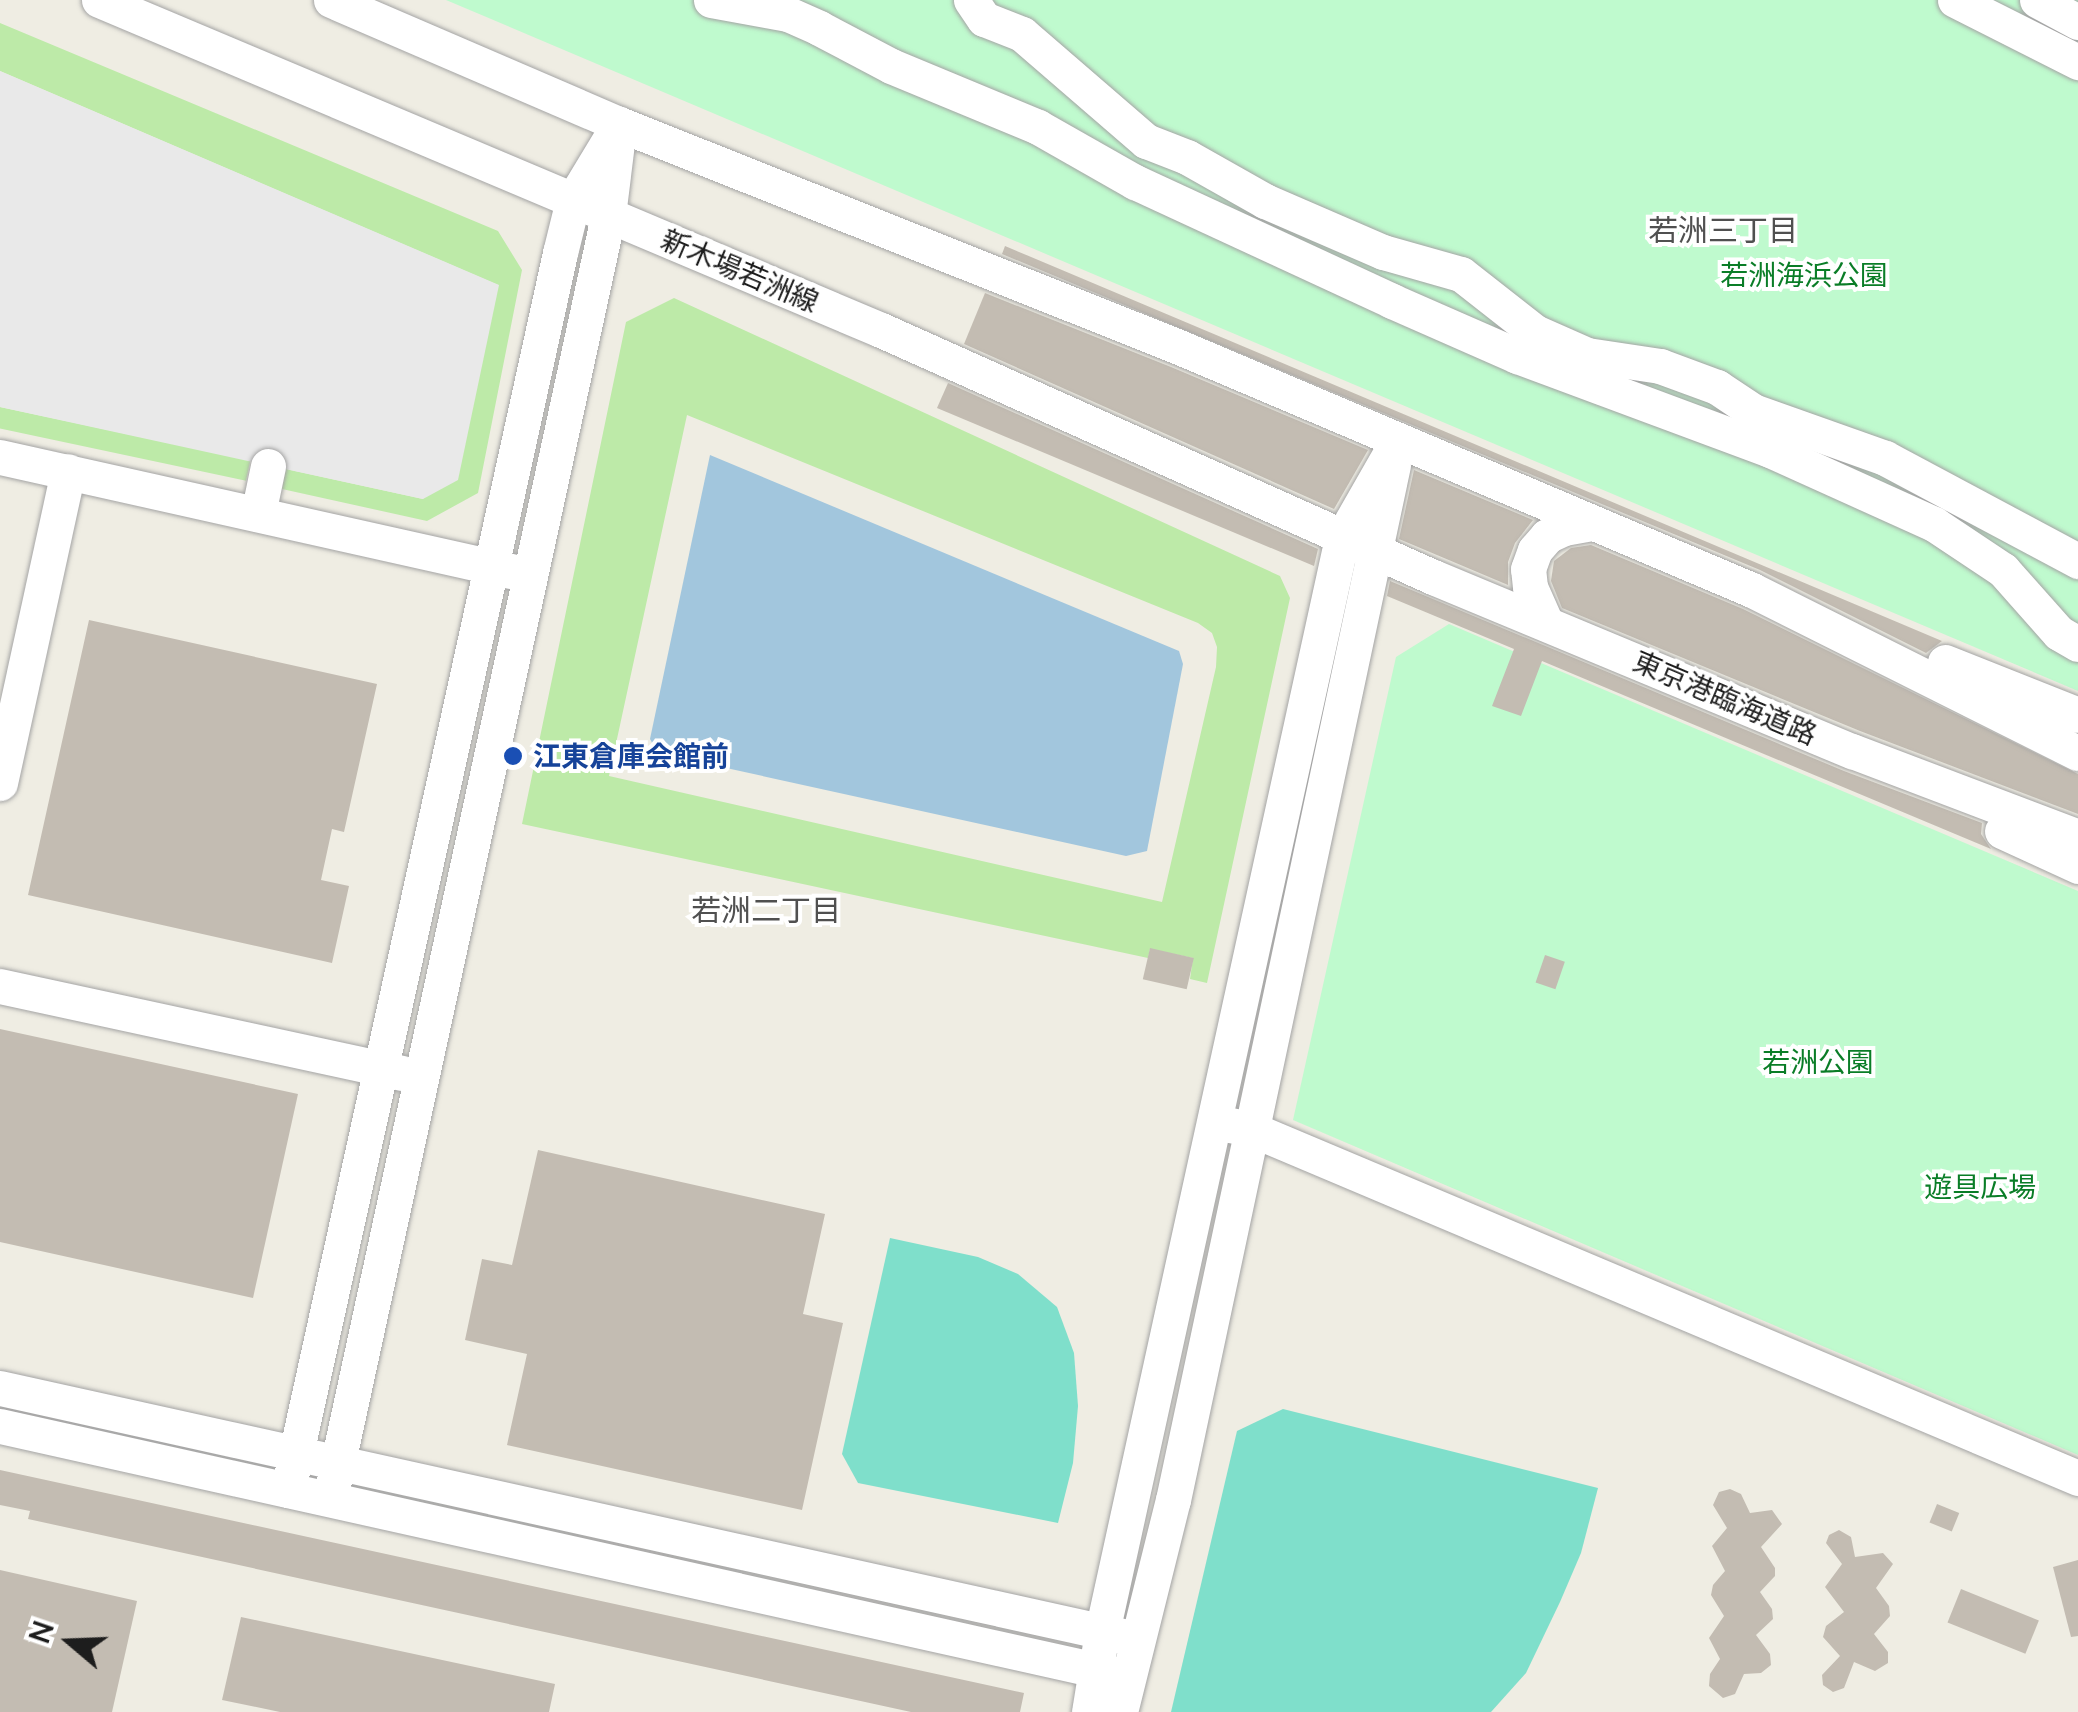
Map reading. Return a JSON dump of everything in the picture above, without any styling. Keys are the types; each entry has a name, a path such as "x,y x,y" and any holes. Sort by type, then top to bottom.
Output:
{"street":[{"name":"新木場若洲線","path":"99,0 881,330 1377,553"},
{"path":"331,0 619,124 1179,347 1752,590 2078,715"},
{"path":"711,0 804,21 890,66 1038,127 1134,182 1410,309 1536,364 1770,450 1934,524 2004,570 2059,633 2078,644"},
{"path":"970,0 984,19 1022,34 1146,141 1187,157 1265,201 1383,252 1461,274 1534,332 1587,355 1660,366 1717,387 1752,411 1885,458 2078,561"},
{"path":"1956,0 2078,62"},
{"path":"2037,0 2078,22"},
{"path":"288,1490 573,200 619,124"},
{"path":"330,1499 608,216 619,124"},
{"path":"1090,1712 1102,1632 1342,538 1398,440"},
{"path":"1120,1712 1141,1640 1377,553 1398,440"},
{"path":"0,457 532,576"},
{"path":"258,514 268,466"},
{"path":"0,783 68,472"},
{"path":"1546,623 1530,587 1528,569 1535,550 1548,536 1564,528 1591,523"},
{"name":"東京港臨海道路","path":"1377,553 2077,846"},
{"path":"1752,590 2078,753"},
{"path":"0,986 422,1078"},
{"path":"1214,1121 1250,1129 2078,1478"},
{"path":"0,1388 1141,1640"},
{"path":"0,1426 1130,1678"}],"green space":[{"name":"若洲海浜公園","path":"446,0 2078,0 2078,691"},
{"path":"0,23 498,231 522,270 478,493 427,521 282,489 286,469 423,499 498,285 0,71"},
{"path":"674,298 1280,576 1290,598 1207,983 1190,979 1193,958 1150,949 1148,958 522,824 626,322","holes":["687,415 1198,623 1212,633 1217,647 1216,667 1162,902 609,776"]},
{"path":"0,407 250,460 246,481 0,428"},
{"name":"若洲公園","path":"1449,624 2078,891 2078,1455 1293,1120 1396,657"}],"shaded area":[{"path":"0,71 499,285 458,480 423,499 0,407"},
{"path":"710,455 1179,651 1183,664 1147,851 1126,856 658,753 650,739"},
{"path":"890,1238 978,1257 1018,1274 1057,1307 1074,1353 1078,1406 1073,1463 1058,1523 858,1483 842,1454"},
{"path":"1283,1409 1598,1488 1581,1553 1560,1602 1526,1673 1491,1712 1171,1712 1237,1431"}],"building":[{"path":"1005,246 1942,641 1926,653 1760,570 1002,254"},
{"path":"985,293 1368,450 1334,509 964,344"},
{"path":"948,383 1318,549 1314,566 937,408"},
{"path":"1414,470 1533,520 1515,543 1508,562 1508,585 1399,539"},
{"path":"1591,545 1743,609 2078,774 2078,814 1860,731 1562,608 1551,581 1554,561 1571,548"},
{"path":"1390,581 1844,771 1982,823 1981,834 1991,849 1542,661 1521,716 1492,706 1514,649 1387,596"},
{"path":"89,620 377,684 344,832 332,829 321,880 349,886 332,963 28,895"},
{"path":"1150,948 1194,958 1187,989 1143,979"},
{"path":"1545,955 1565,962 1555,989 1536,982"},
{"path":"0,1029 298,1094 253,1298 0,1242"},
{"path":"538,1150 825,1214 803,1314 843,1323 802,1510 507,1445 527,1354 465,1340 482,1259 512,1265"},
{"path":"0,1470 1024,1693 1020,1712 911,1712 28,1519 30,1511 0,1505"},
{"path":"1730,1489 1741,1494 1750,1513 1772,1510 1782,1524 1761,1547 1775,1568 1775,1576 1760,1592 1772,1609 1773,1619 1756,1635 1770,1654 1771,1665 1761,1673 1744,1674 1735,1694 1723,1698 1709,1686 1710,1674 1720,1659 1709,1638 1724,1616 1711,1595 1713,1585 1725,1571 1712,1546 1727,1528 1713,1505 1719,1492"},
{"path":"1937,1504 1959,1513 1952,1532 1930,1523"},
{"path":"1839,1530 1851,1537 1855,1557 1883,1553 1893,1564 1876,1588 1889,1606 1890,1616 1874,1634 1888,1652 1888,1663 1875,1671 1854,1662 1844,1688 1833,1692 1823,1685 1822,1675 1840,1656 1823,1637 1826,1626 1844,1612 1825,1587 1842,1564 1826,1543 1829,1535"},
{"path":"2078,1560 2078,1636 2071,1637 2053,1567"},
{"path":"0,1570 137,1601 112,1712 0,1712"},
{"path":"1961,1589 2039,1620 2025,1654 1948,1622"},
{"path":"241,1617 555,1684 549,1712 280,1712 222,1700"}],"place":[{"name":"江東倉庫会館前","path":"513,756"}],"district":[{"name":"若洲三丁目","path":"1723,230"},
{"name":"若洲二丁目","path":"766,910"}],"park label":[{"name":"遊具広場","path":"1980,1187"}]}
